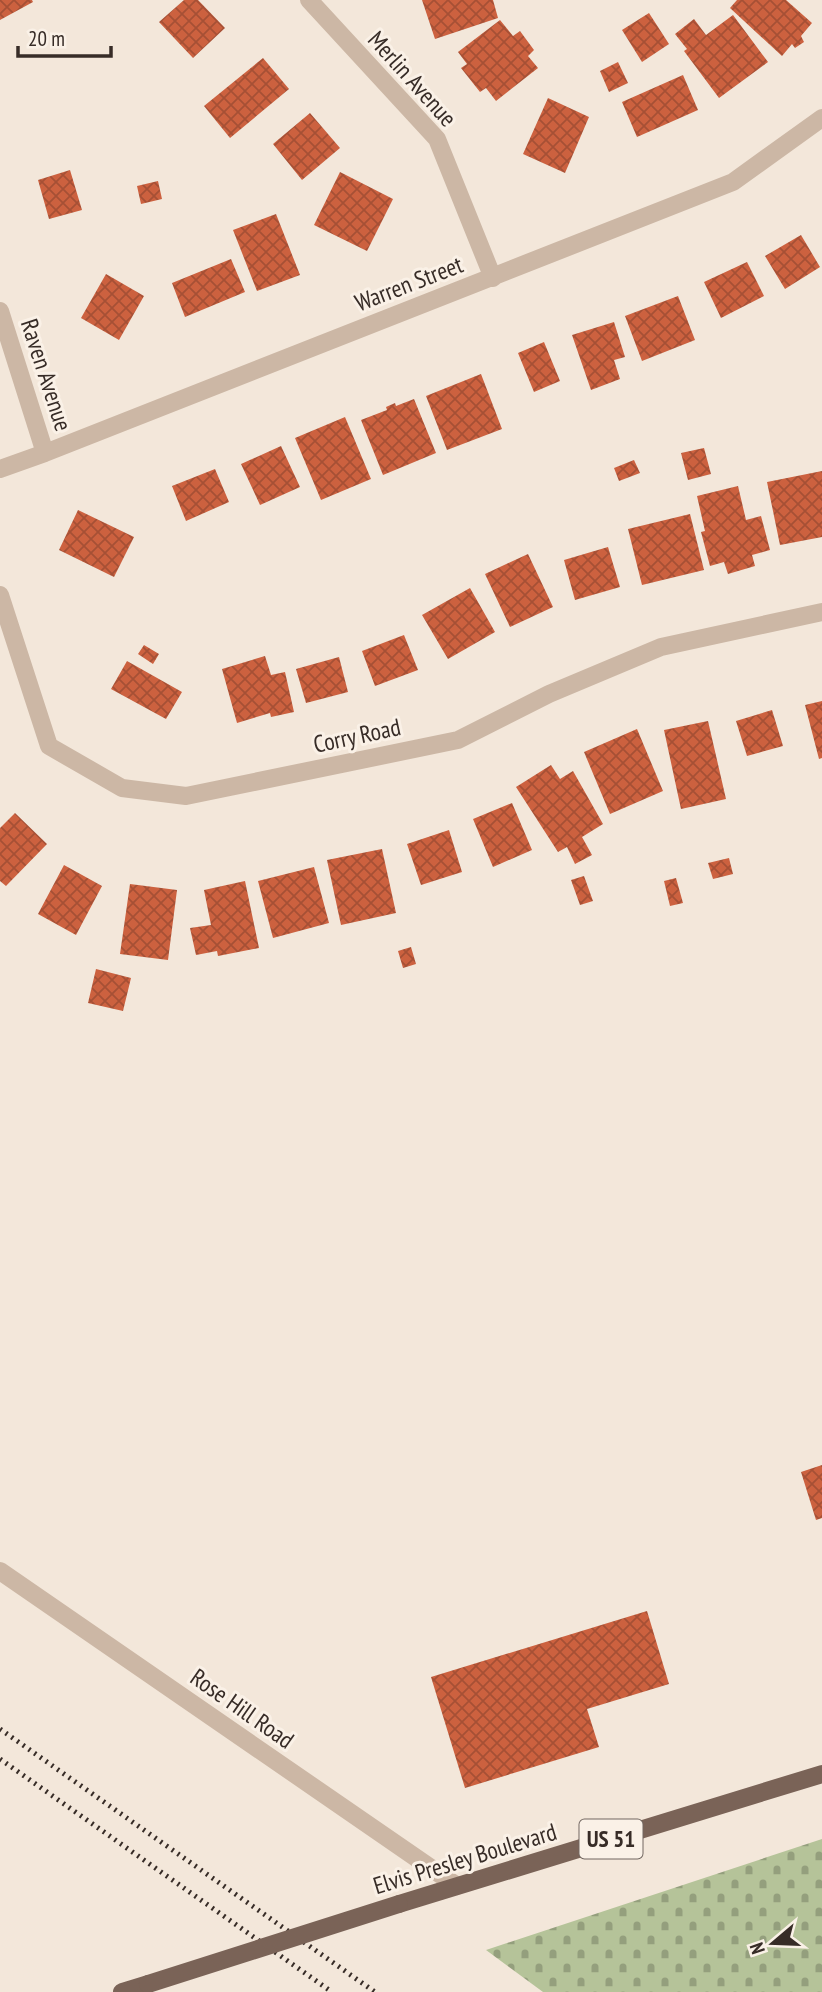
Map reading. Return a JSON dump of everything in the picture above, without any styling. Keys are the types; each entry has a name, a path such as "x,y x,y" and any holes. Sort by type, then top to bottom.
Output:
{"main road":[{"name":"Elvis Presley Boulevard","path":"122,1992 822,1774"}],"street":[{"name":"Merlin Avenue","path":"309,0 437,139 493,278"},
{"name":"Warren Street","path":"0,469 733,182 822,118"},
{"name":"Raven Avenue","path":"0,311 46,453"},
{"name":"Corry Road","path":"0,595 49,746 122,788 186,796 458,740 549,694 662,647 822,612"},
{"name":"Rose Hill Road","path":"0,1571 457,1886"}],"green space":[{"path":"822,1839 822,1992 543,1992 486,1950"}],"building":[{"path":"0,0 32,0 33,2 0,20"},
{"path":"184,0 198,0 225,28 193,58 159,22"},
{"path":"422,0 493,0 498,18 435,39"},
{"path":"737,0 786,0 812,23 801,36 804,42 795,48 792,44 782,56 730,8"},
{"path":"649,13 669,44 642,62 622,30"},
{"path":"733,15 768,62 719,98 684,51 687,49 675,34 694,19 706,35"},
{"path":"500,20 513,36 520,31 534,50 528,56 538,68 496,101 486,88 480,92 461,68 467,64 458,52"},
{"path":"263,58 289,89 230,138 204,106"},
{"path":"618,62 628,83 609,92 600,71"},
{"path":"683,75 698,110 637,137 622,102"},
{"path":"548,98 589,117 565,173 523,154"},
{"path":"310,113 340,148 302,180 273,144"},
{"path":"70,170 82,210 49,219 38,180"},
{"path":"340,172 393,199 367,251 314,225"},
{"path":"158,181 162,199 141,204 137,186"},
{"path":"276,214 300,275 257,291 233,230"},
{"path":"801,235 820,267 785,289 765,256"},
{"path":"231,259 245,292 185,317 172,283"},
{"path":"747,262 764,296 721,318 704,282"},
{"path":"106,274 144,296 119,340 81,318"},
{"path":"678,296 695,340 642,361 625,316"},
{"path":"614,322 625,357 614,360 620,379 591,390 572,335"},
{"path":"544,342 560,381 534,392 518,353"},
{"path":"481,374 502,429 447,450 426,396"},
{"path":"414,399 436,453 383,475 361,420 387,410 386,407 395,403 396,406"},
{"path":"345,417 371,479 321,500 295,438"},
{"path":"281,446 300,487 260,505 241,464"},
{"path":"704,448 711,474 688,480 681,453"},
{"path":"634,460 640,473 619,481 614,468"},
{"path":"215,469 229,502 186,521 172,486"},
{"path":"822,471 822,537 780,545 767,482"},
{"path":"738,486 746,520 761,516 770,550 752,555 755,566 728,574 724,562 710,566 701,532 705,531 697,496"},
{"path":"78,510 134,537 114,577 59,550"},
{"path":"690,514 704,570 642,585 628,529"},
{"path":"608,547 620,587 575,600 564,560"},
{"path":"528,554 553,607 510,627 485,574"},
{"path":"470,588 495,632 448,659 422,615"},
{"path":"404,635 418,670 375,686 362,651"},
{"path":"144,645 159,654 153,664 138,654"},
{"path":"265,656 271,675 285,672 294,712 271,717 270,713 237,723 222,669"},
{"path":"339,657 348,692 306,703 296,669"},
{"path":"127,661 182,692 166,719 111,689"},
{"path":"822,701 822,758 819,759 805,705"},
{"path":"772,710 783,746 747,756 736,721"},
{"path":"708,721 726,799 681,809 664,730"},
{"path":"637,729 663,791 610,814 584,752"},
{"path":"551,765 560,779 573,771 603,824 582,837 592,855 575,864 567,847 558,852 516,787"},
{"path":"512,803 532,850 493,867 473,819"},
{"path":"15,813 47,844 6,886 0,881 0,828"},
{"path":"449,830 462,872 421,885 407,844"},
{"path":"382,849 396,913 341,925 327,860"},
{"path":"729,858 733,874 713,879 708,863"},
{"path":"64,865 102,886 76,935 38,914"},
{"path":"314,867 329,923 273,938 258,881"},
{"path":"584,876 593,901 580,905 571,880"},
{"path":"676,878 683,903 670,906 664,881"},
{"path":"245,881 259,948 218,956 217,951 196,955 190,928 211,925 204,890"},
{"path":"130,884 177,890 168,960 120,954"},
{"path":"411,947 416,964 403,968 398,951"},
{"path":"96,969 131,978 123,1011 88,1003"},
{"path":"822,1465 822,1518 816,1520 801,1472"},
{"path":"647,1611 669,1684 587,1709 599,1747 465,1788 431,1677"}],"railway":[{"path":"0,1729 375,1992"},
{"path":"0,1759 332,1992"}]}
